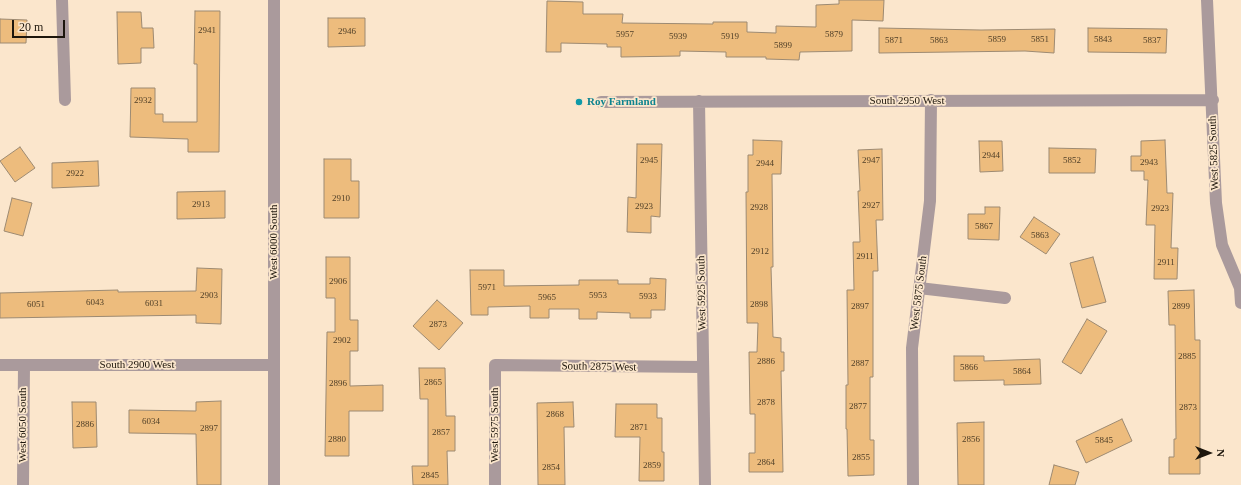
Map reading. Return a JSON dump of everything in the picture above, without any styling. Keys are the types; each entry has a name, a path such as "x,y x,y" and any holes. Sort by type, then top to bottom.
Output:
{"street":[{"path":"62,0 65,100"},
{"name":"West 6000 South","path":"274,0 274,485"},
{"name":"West 5825 South","path":"1207,0 1216,203 1222,245 1240,288 1241,303"},
{"name":"West 5875 South","path":"913,485 912,348 930,201 931,100"},
{"name":"South 2950 West","path":"601,102 1212,100"},
{"name":"West 5925 South","path":"699,101 704,485"},
{"path":"919,288 1005,298"},
{"name":"South 2900 West","path":"0,365 274,366"},
{"name":"West 6050 South","path":"23,485 24,365"},
{"name":"South 2875 West","path":"495,366 703,368"},
{"name":"West 5975 South","path":"495,366 495,485"}],"building":[{"path":"839,0 884,0 883,21 852,20 852,51 800,52 799,60 766,59 766,57 726,57 726,52 680,51 680,56 621,57 621,47 607,47 607,44 561,43 561,52 546,52 547,1 583,2 583,14 623,14 622,23 713,24 713,22 747,22 747,32 776,33 776,26 816,27 816,5 839,4"},
{"path":"195,11 220,11 219,152 188,152 188,139 130,137 131,88 155,88 155,114 163,114 163,122 197,122 197,64 194,64"},
{"path":"117,12 141,12 142,28 153,28 154,48 141,48 141,63 118,64"},
{"path":"328,18 365,18 365,46 328,47"},
{"path":"0,19 27,20 26,43 0,43"},
{"path":"879,28 981,30 1055,29 1054,53 1025,51 879,53"},
{"path":"1088,28 1167,29 1166,53 1088,52"},
{"path":"753,140 782,141 781,174 772,174 773,267 771,267 773,337 781,338 781,352 784,352 784,371 781,371 783,472 749,472 749,453 755,453 755,414 750,414 749,352 757,352 758,323 747,323 746,192 748,192 748,155 753,155"},
{"path":"1165,140 1167,193 1173,193 1171,248 1178,248 1177,279 1154,279 1155,225 1146,225 1148,180 1144,180 1144,171 1131,171 1131,156 1141,156 1141,141"},
{"path":"979,141 1002,141 1003,171 980,172"},
{"path":"637,144 662,144 660,217 651,216 651,233 627,232 628,197 636,198"},
{"path":"20,147 35,168 15,182 0,161"},
{"path":"1049,148 1096,149 1095,173 1049,173"},
{"path":"882,149 883,220 876,220 878,271 873,271 873,377 870,377 870,440 874,440 874,475 848,476 846,429 846,385 848,385 847,290 854,290 853,242 860,242 858,150"},
{"path":"324,159 351,159 351,181 359,181 359,218 324,218"},
{"path":"98,161 99,186 52,188 52,163"},
{"path":"225,191 225,218 177,219 177,192"},
{"path":"12,198 32,203 23,236 4,231"},
{"path":"985,207 1000,207 999,240 968,239 968,214 985,214"},
{"path":"1034,217 1060,234 1046,254 1020,237"},
{"path":"326,257 350,257 350,320 358,320 358,351 350,351 350,386 383,385 383,411 349,411 349,456 325,456 327,332 335,332 335,298 326,298"},
{"path":"1093,257 1106,302 1082,308 1070,263"},
{"path":"197,268 222,269 221,324 196,323 196,315 0,318 0,293 118,290 118,292 196,291"},
{"path":"470,270 504,270 504,286 579,285 579,280 618,280 618,284 650,284 650,278 666,279 665,310 651,310 651,318 630,318 630,313 597,312 597,319 579,319 579,309 549,309 549,318 530,318 530,306 488,307 488,315 471,315"},
{"path":"1194,290 1195,340 1200,340 1200,474 1169,474 1169,457 1174,457 1174,439 1176,439 1175,325 1169,325 1168,291"},
{"path":"437,300 463,323 439,350 413,326"},
{"path":"1087,319 1107,331 1081,374 1062,362"},
{"path":"954,356 984,356 984,361 1040,359 1041,384 1004,385 1004,380 954,381"},
{"path":"419,368 445,368 446,416 455,416 455,451 447,451 448,485 413,485 412,466 428,466 428,399 420,399"},
{"path":"221,401 221,485 197,485 196,434 129,433 129,410 196,411 196,402"},
{"path":"72,402 96,402 97,447 73,448"},
{"path":"573,402 574,427 564,427 565,485 538,485 537,403"},
{"path":"616,404 657,404 657,418 662,418 664,481 639,481 640,437 615,437"},
{"path":"1122,419 1132,441 1086,463 1076,441"},
{"path":"984,422 984,485 958,485 957,423"},
{"path":"1054,465 1079,472 1075,485 1049,485"}],"place":[{"name":"Roy Farmland","path":"579,102"}]}
